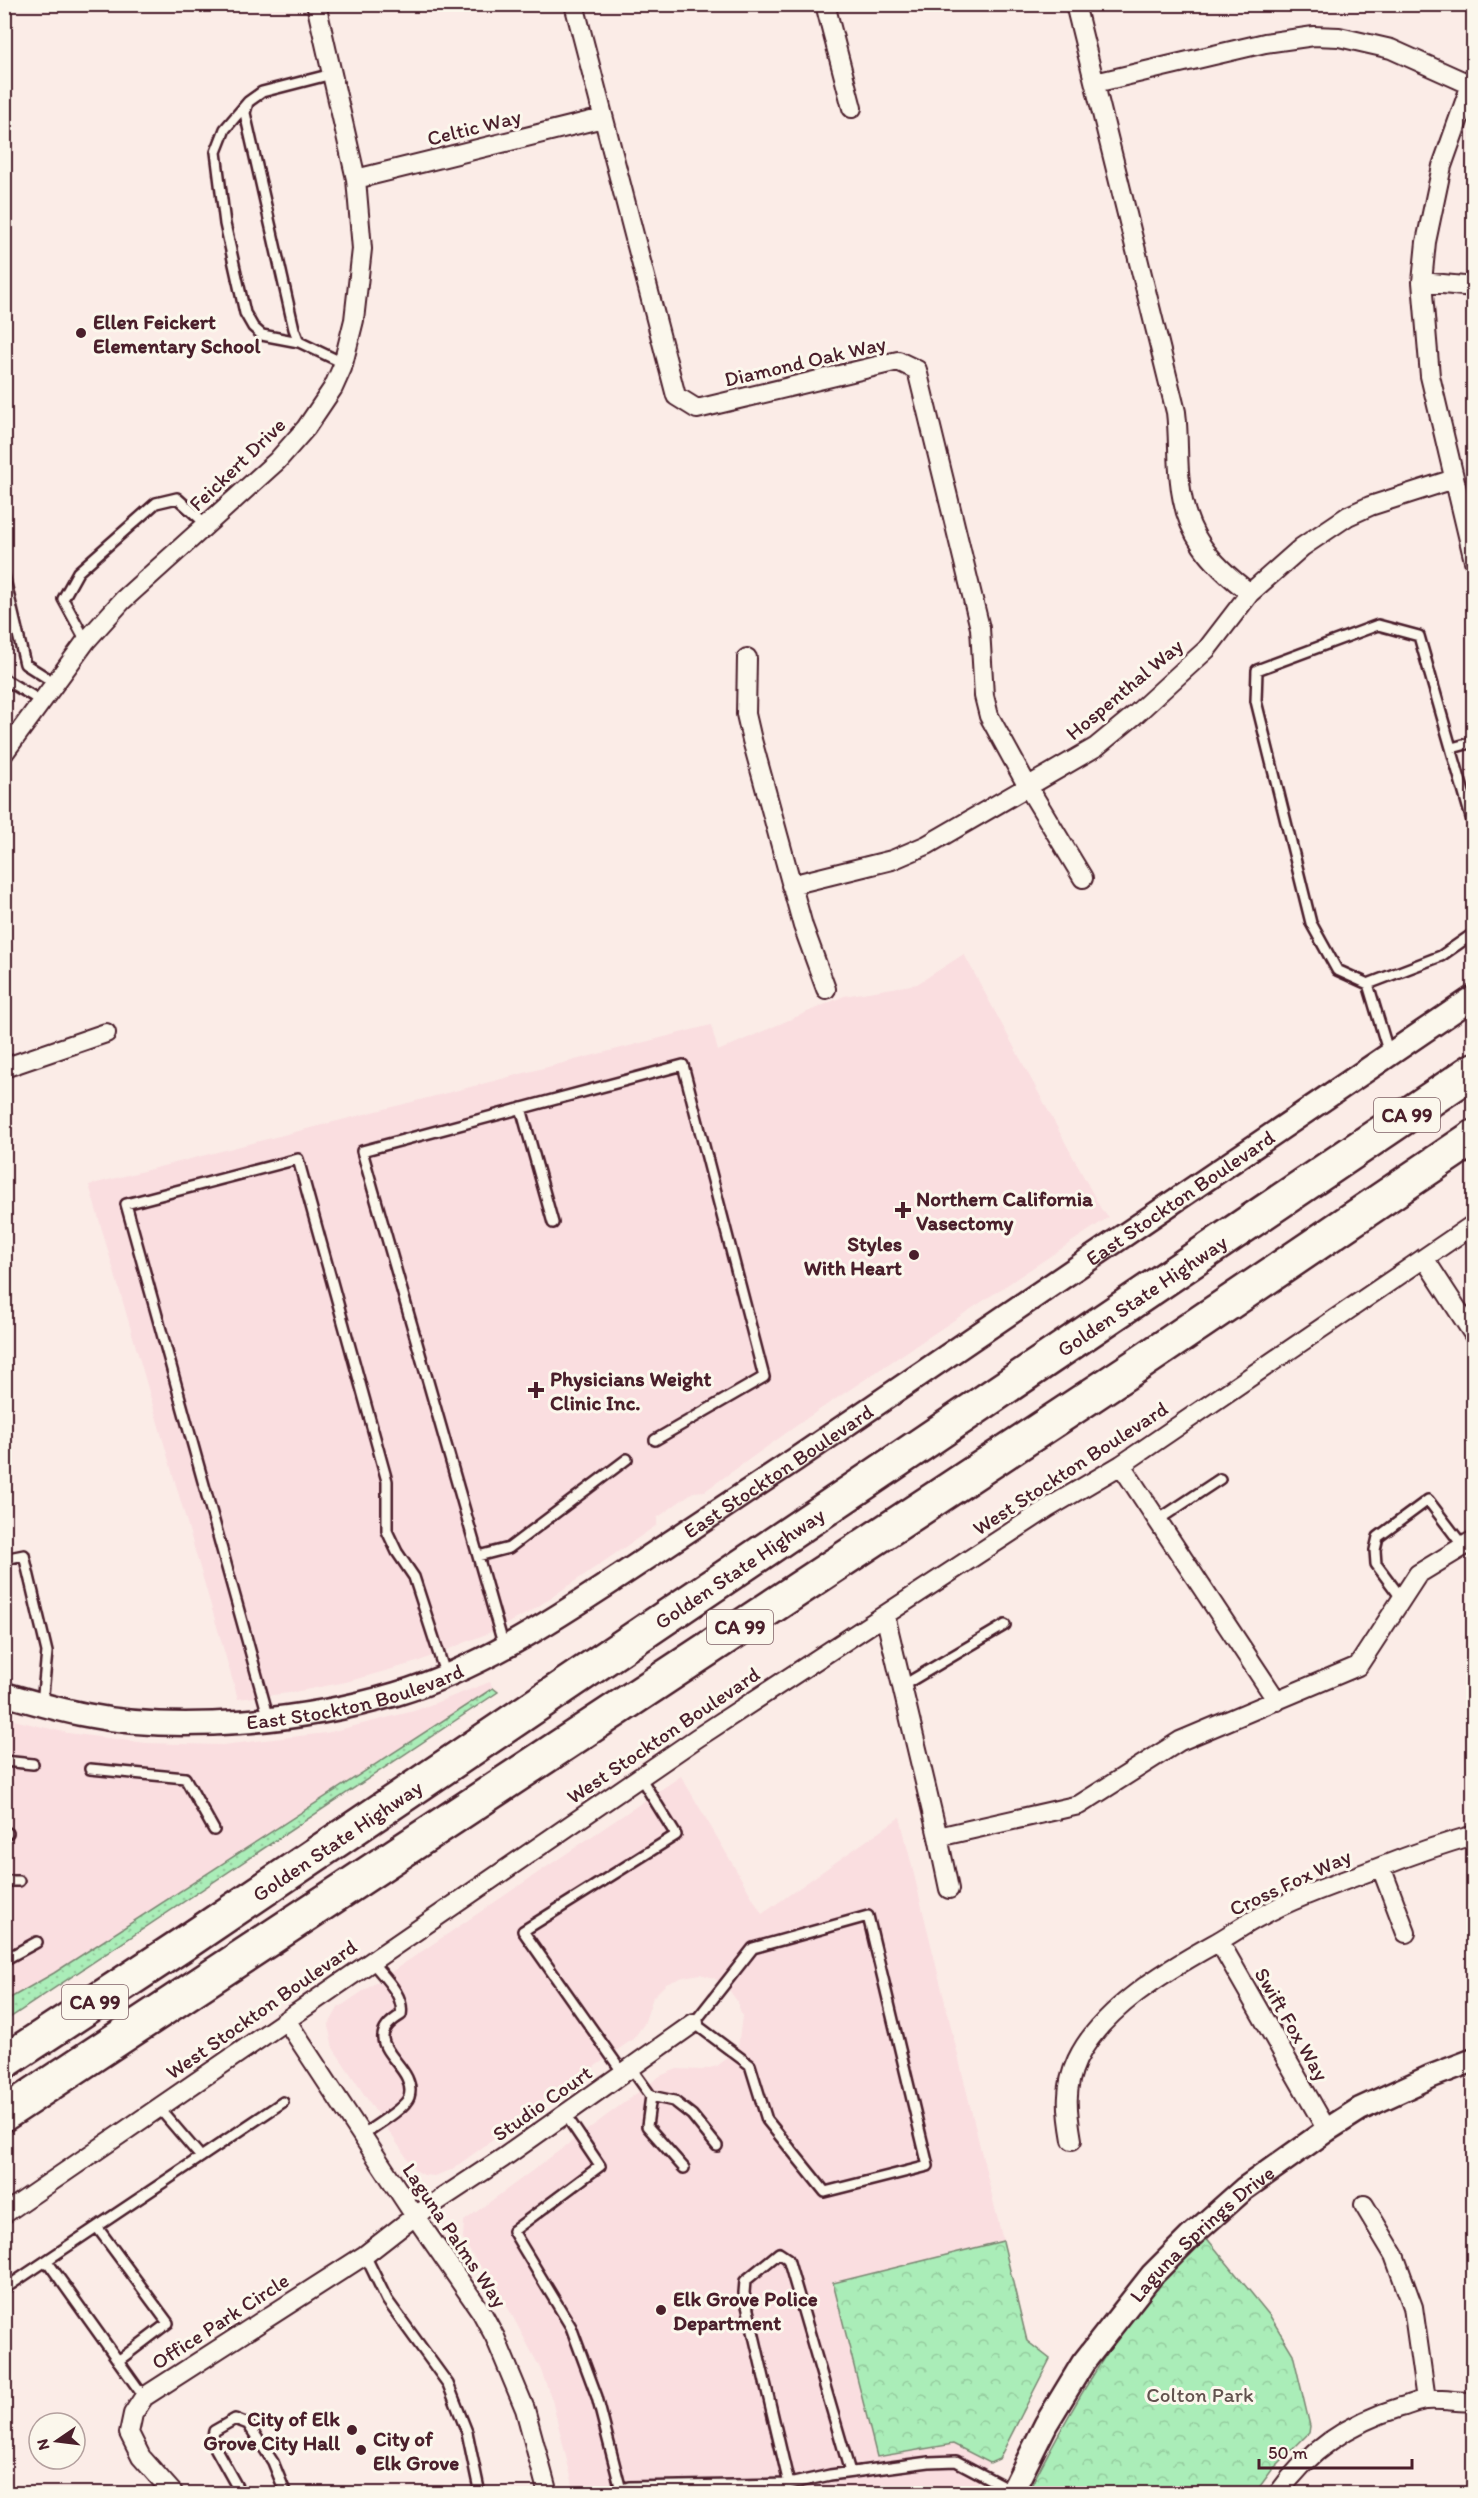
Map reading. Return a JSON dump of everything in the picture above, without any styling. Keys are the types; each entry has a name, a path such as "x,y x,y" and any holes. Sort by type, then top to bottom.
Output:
{"highway":[{"name":"Golden State Highway","path":"4,2062 194,1937 1473,1070"},
{"name":"Golden State Highway","path":"4,2114 1116,1380 1473,1137"}],"street":[{"name":"Feickert Drive","path":"4,753 86,641 123,600 278,461 302,433 333,388 343,363 354,320 363,249 356,179 316,4"},
{"name":"Diamond Oak Way","path":"574,4 676,396 697,409 898,361 917,370 980,628 984,696 989,716 1028,787 1083,878"},
{"path":"825,4 852,108"},
{"path":"1075,4 1176,412 1180,481 1184,504 1190,524 1213,563 1250,592"},
{"path":"1095,83 1265,43 1314,36 1339,37 1391,49 1471,80 1442,166 1426,242 1422,282 1430,376 1454,479 1468,517 1473,561"},
{"name":"Celtic Way","path":"356,179 603,118"},
{"path":"1422,282 1473,287"},
{"name":"Hospenthal Way","path":"791,885 892,860 927,845 1096,747 1207,649 1250,592 1302,547 1348,516 1381,502 1454,479"},
{"path":"747,657 746,714 791,885 826,989"},
{"name":"East Stockton Boulevard","path":"4,1694 87,1715 146,1722 188,1723 269,1719 353,1706 400,1693 446,1676 504,1649 553,1620 694,1527 1473,997"},
{"path":"4,1068 106,1033"},
{"name":"West Stockton Boulevard","path":"4,2214 640,1777 1048,1508 1121,1465 1473,1224"},
{"path":"1424,1258 1473,1335"},
{"path":"1121,1465 1277,1701"},
{"path":"939,1837 1079,1805 1180,1741 1358,1666 1418,1574 1468,1543"},
{"path":"885,1616 939,1837 949,1889"},
{"name":"Cross Fox Way","path":"1072,2140 1066,2107 1068,2086 1077,2060 1088,2042 1117,2008 1167,1970 1259,1916 1346,1878 1431,1847 1473,1835"},
{"name":"Cross Fox Way","path":"1381,1867 1406,1933"},
{"name":"Swift Fox Way","path":"1219,1941 1327,2130"},
{"name":"Laguna Palms Way","path":"286,2020 482,2313 507,2361 525,2409 548,2493"},
{"name":"Studio Court","path":"415,2216 503,2158 694,2023"},
{"name":"Laguna Springs Drive","path":"1012,2492 1046,2424 1083,2363 1152,2275 1190,2237 1244,2189 1360,2109 1473,2060"},
{"path":"1364,2205 1394,2255 1413,2307 1425,2400"},
{"name":"Office Park Circle","path":"174,2493 141,2457 129,2433 133,2414 144,2397 365,2255 415,2216"},
{"path":"1278,2493 1293,2473 1331,2440 1355,2425 1379,2414 1425,2400 1473,2402"}],"lane":[{"path":"332,74 262,92 248,102 225,129 216,152 225,224 245,313 253,327 261,335 300,342 343,363"},
{"path":"248,102 245,113 294,329 300,342"},
{"path":"86,641 63,599 78,572 156,503 177,498 207,525"},
{"path":"4,575 25,663 54,682"},
{"path":"1473,828 1419,636 1378,625 1257,670 1256,701 1311,923 1337,970 1368,984 1441,956 1473,933"},
{"path":"4,679 41,701"},
{"path":"1452,748 1473,742"},
{"path":"1368,984 1389,1053"},
{"path":"504,1649 362,1151 683,1065 764,1377 656,1440"},
{"path":"521,1108 553,1223"},
{"path":"269,1719 126,1204 298,1159 387,1480 387,1530 397,1552 414,1577 446,1676"},
{"path":"478,1557 509,1548 627,1459"},
{"path":"1158,1520 1220,1479"},
{"path":"1402,1599 1376,1564 1375,1550 1378,1537 1428,1500 1468,1543"},
{"path":"5,1559 24,1555 47,1652 42,1704"},
{"path":"902,1686 1005,1625"},
{"path":"4,1761 33,1764"},
{"path":"90,1769 185,1778 214,1830"},
{"path":"640,1777 676,1835 523,1931 627,2071 651,2096 674,2101 692,2115 717,2146"},
{"path":"4,1881 19,1881"},
{"path":"868,1916 928,2166 825,2192 767,2120 750,2065 694,2023 753,1947 868,1916"},
{"path":"4,1960 37,1942"},
{"path":"362,2135 404,2105 409,2097 409,2086 404,2074 386,2047 383,2038 383,2030 401,2015 403,2008 400,1998 370,1961"},
{"path":"651,2096 647,2126 684,2168"},
{"path":"4,2289 283,2102"},
{"path":"159,2108 201,2157"},
{"path":"565,2114 600,2166 513,2231 572,2327 597,2397 622,2491"},
{"path":"97,2227 168,2323 118,2361"},
{"path":"789,2484 744,2293 745,2281 779,2253 788,2259 850,2472"},
{"path":"365,2255 387,2300 448,2384 467,2432 480,2493"},
{"path":"47,2261 144,2397"},
{"path":"241,2493 212,2442 214,2431 234,2419 248,2424 273,2462 286,2493"},
{"path":"605,2493 663,2486 789,2484 850,2472 956,2461 1012,2492"},
{"path":"780,2493 789,2484"}],"shaded area":[{"path":"964,954 1101,1209 1109,1217 810,1416 705,1491 693,1492 657,1518 657,1525 530,1612 491,1632 417,1662 346,1682 289,1693 238,1699 89,1185 711,1025 718,1051 844,996 917,984"},
{"path":"490,1682 493,1688 54,1973 5,2001 5,1718 68,1733 146,1743 222,1745 326,1733 414,1711"},
{"path":"681,1776 762,1914 900,1817 1003,2241 833,2283 877,2457 953,2444 990,2463 971,2493 575,2493 552,2400 540,2368 505,2302 467,2247 463,2239 464,2221 660,2076 677,2069 702,2070 717,2066 729,2057 738,2048 742,2016 737,2001 727,1987 714,1978 700,1974 683,1977 666,1984 653,1997 644,2024 633,2039 451,2170 434,2176 424,2175 415,2170 333,2048 328,2026 338,2008"}],"green space":[{"path":"493,1688 498,1692 5,2021 5,2001 54,1973"},
{"name":"Colton Park","path":"1205,2236 1270,2316 1293,2354 1310,2426 1309,2433 1272,2470 1255,2493 1027,2494 1069,2415 1116,2340 1157,2285"},
{"path":"1003,2241 1027,2341 1050,2359 999,2459 990,2463 953,2444 877,2457 833,2283"}],"place":[{"name":"Ellen Feickert Elementary School","path":"81,333"},
{"name":"Northern California Vasectomy","path":"903,1210"},
{"name":"Styles With Heart","path":"914,1255"},
{"name":"Physicians Weight Clinic Inc.","path":"536,1390"},
{"name":"Elk Grove Police Department","path":"661,2310"},
{"name":"City of Elk Grove City Hall","path":"352,2430"},
{"name":"City of Elk Grove","path":"361,2450"}]}
